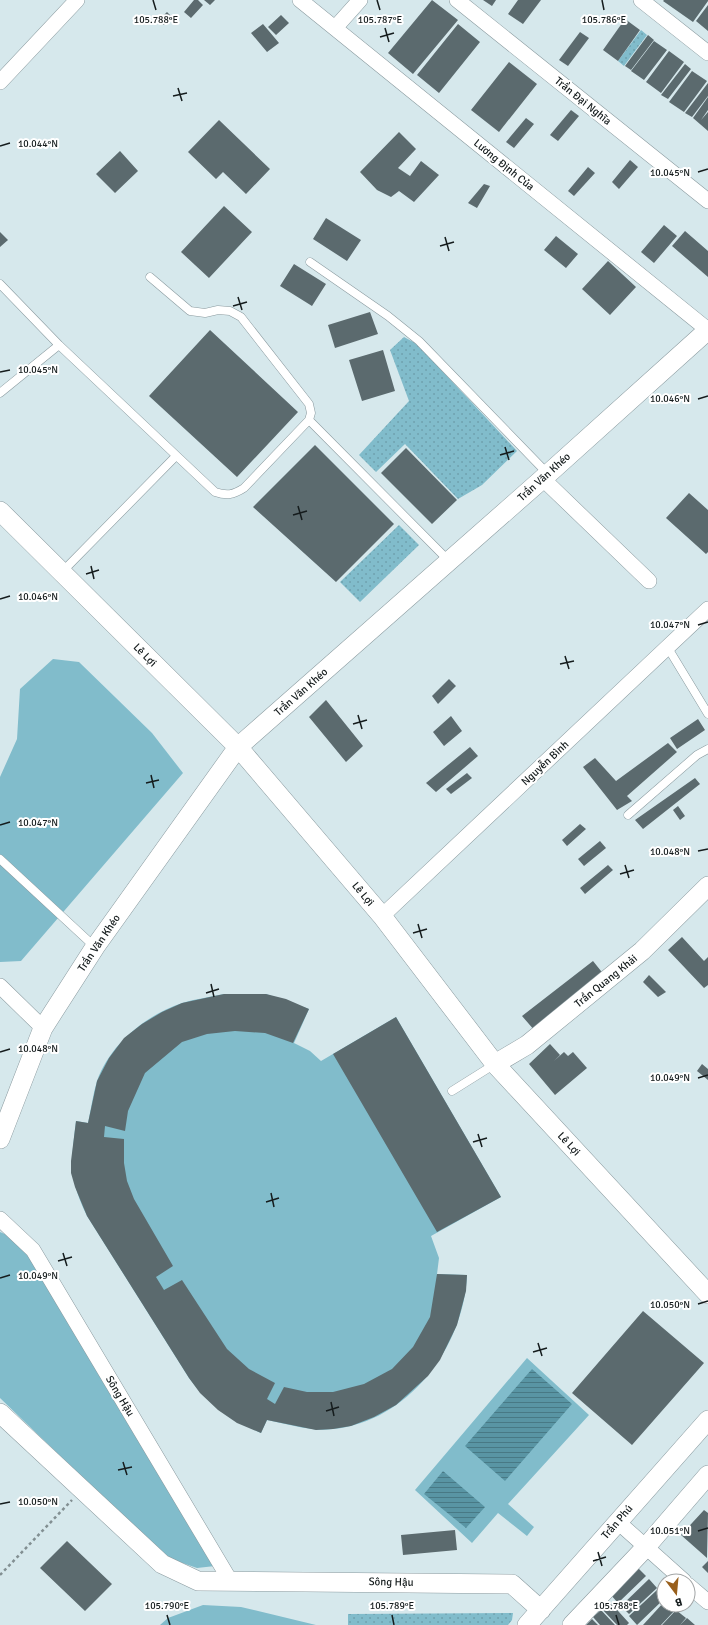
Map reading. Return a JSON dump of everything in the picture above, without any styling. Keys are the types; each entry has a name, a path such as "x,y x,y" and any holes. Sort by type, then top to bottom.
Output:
{"street":[{"path":"0,82 77,0"},
{"name":"Lương Định Của","path":"300,0 708,330"},
{"path":"335,28 360,0"},
{"name":"Trần Đại Nghĩa","path":"457,0 708,201"},
{"path":"644,1 708,52"},
{"name":"Trần Văn Khéo","path":"0,1139 44,1028 95,947 238,747 545,477 708,330"},
{"path":"545,477 649,582"},
{"name":"Lê Lợi","path":"0,511 238,747 382,916 495,1064 708,1294"},
{"name":"Nguyễn Bình","path":"382,916 708,609"},
{"name":"Trần Quang Khải","path":"495,1064 527,1045 642,951 708,886"},
{"path":"0,986 44,1028"},
{"name":"Sông Hậu","path":"0,1219 34,1250 231,1582"},
{"name":"Sông Hậu","path":"0,1413 162,1564 198,1581 512,1584 541,1610"},
{"name":"Trần Phú","path":"527,1625 708,1420"},
{"path":"572,1625 645,1548 708,1474"},
{"path":"618,1522 645,1548 675,1573"},
{"path":"696,1592 708,1602"}],"lane":[{"path":"310,262 388,316 418,341 545,477"},
{"path":"0,284 59,345 215,492 226,495 235,494 244,488 309,420 311,413 303,395 241,318 230,311 218,310 205,313 190,311 150,277"},
{"path":"0,393 59,345"},
{"path":"309,420 449,561"},
{"path":"62,572 176,456"},
{"path":"668,648 708,714"},
{"path":"628,815 697,755 708,749"},
{"path":"0,859 95,947"},
{"path":"452,1090 495,1064"}],"path":[{"path":"0,1575 82,1490"}],"shaded area":[{"path":"641,30 647,35 624,66 618,61"},
{"path":"404,337 417,344 517,451 482,485 458,499 405,444 376,472 359,455 409,401 390,350"},
{"path":"399,525 419,545 360,602 340,582"},
{"path":"53,659 79,662 152,733 183,773 21,961 0,962 0,777 17,739 20,689"},
{"path":"224,994 266,994 309,1009 294,1043 310,1051 321,1061 396,1017 501,1197 431,1236 439,1258 437,1274 467,1275 463,1302 455,1328 443,1354 427,1376 408,1396 385,1412 360,1423 325,1430 300,1427 267,1420 261,1433 230,1417 212,1403 189,1378 87,1216 77,1190 72,1169 76,1121 88,1123 97,1081 103,1068 120,1043 143,1023 169,1008 197,999"},
{"path":"0,1232 14,1238 53,1288 215,1566 197,1568 165,1557 0,1398"},
{"path":"527,1358 589,1415 508,1504 534,1527 527,1536 498,1513 472,1543 415,1490"},
{"path":"532,1369 572,1404 505,1481 465,1446"},
{"path":"443,1471 485,1507 466,1528 424,1494"},
{"path":"203,1605 241,1607 316,1625 160,1625 168,1618"},
{"path":"513,1613 512,1620 508,1625 348,1625 348,1614"}],"building":[{"path":"194,0 198,0 203,5 191,18 184,12"},
{"path":"204,0 215,0 210,5"},
{"path":"432,0 458,20 413,74 388,53"},
{"path":"483,0 496,0 492,6"},
{"path":"518,0 541,0 523,24 508,14"},
{"path":"663,1 708,1 693,22"},
{"path":"708,5 708,31 696,21"},
{"path":"167,12 172,17 164,25 159,20"},
{"path":"281,15 289,23 276,35 268,27"},
{"path":"625,19 640,30 618,61 603,50"},
{"path":"263,24 279,43 267,52 251,33"},
{"path":"458,24 480,42 439,93 417,75"},
{"path":"580,32 589,38 568,66 559,60"},
{"path":"648,35 654,40 631,70 625,66"},
{"path":"654,41 667,50 644,80 631,71"},
{"path":"669,51 684,62 661,93 646,82"},
{"path":"509,62 537,84 499,132 471,110"},
{"path":"685,64 691,69 668,99 661,95"},
{"path":"692,71 707,81 684,112 669,102"},
{"path":"708,83 708,96 692,117 685,113"},
{"path":"708,97 708,110 701,120 708,112 708,131 693,118"},
{"path":"571,110 579,116 558,141 550,135"},
{"path":"526,118 534,124 514,148 506,142"},
{"path":"219,120 270,169 246,194 223,172 216,179 188,152"},
{"path":"399,132 416,149 398,168 410,176 421,161 439,175 414,202 399,191 391,197 377,190 360,172"},
{"path":"120,151 138,171 115,193 96,174"},
{"path":"630,160 638,167 619,189 612,182"},
{"path":"588,167 595,173 574,196 568,191"},
{"path":"484,184 490,186 477,208 468,203"},
{"path":"224,206 252,232 209,278 181,252"},
{"path":"326,218 361,240 347,261 313,239"},
{"path":"664,225 677,236 654,263 641,252"},
{"path":"685,231 708,251 708,277 672,246"},
{"path":"0,232 8,240 0,247"},
{"path":"556,236 578,254 566,268 544,250"},
{"path":"608,261 636,287 610,315 582,289"},
{"path":"294,264 326,284 312,306 280,286"},
{"path":"370,312 378,334 335,348 328,325"},
{"path":"210,330 298,412 237,477 149,396"},
{"path":"383,350 395,391 362,401 349,360"},
{"path":"315,445 394,524 336,582 253,507"},
{"path":"406,448 457,500 432,524 381,473"},
{"path":"689,493 708,510 708,552 706,554 666,518"},
{"path":"449,679 456,686 438,704 432,696"},
{"path":"326,700 363,746 346,762 309,717"},
{"path":"451,716 462,731 444,746 433,732"},
{"path":"698,719 705,730 677,749 670,738"},
{"path":"668,743 677,752 627,796 632,801 617,810 583,767 595,758 616,781"},
{"path":"470,747 478,756 436,792 426,783"},
{"path":"467,773 472,778 451,794 446,789"},
{"path":"695,778 700,784 643,829 635,820"},
{"path":"678,806 685,816 680,820 673,810"},
{"path":"580,824 586,829 567,846 562,840"},
{"path":"600,841 606,848 584,866 578,859"},
{"path":"608,865 613,870 585,894 580,888"},
{"path":"682,937 704,961 708,957 708,985 704,988 668,950"},
{"path":"593,961 605,976 535,1031 522,1016"},
{"path":"649,975 666,992 658,997 643,982"},
{"path":"224,994 266,994 286,999 309,1009 293,1043 265,1033 235,1031 207,1034 182,1042 145,1073 128,1111 125,1131 105,1126 104,1137 124,1139 124,1163 127,1181 134,1199 173,1266 156,1277 164,1290 182,1280 227,1349 249,1369 275,1383 267,1399 275,1404 284,1387 307,1392 333,1392 364,1384 392,1369 413,1347 430,1317 437,1274 467,1275 466,1291 457,1325 440,1360 428,1376 396,1405 374,1417 351,1426 316,1430 267,1420 261,1433 237,1423 218,1410 200,1393 189,1378 87,1216 75,1187 71,1173 71,1161 76,1121 88,1123 97,1081 109,1058 124,1038 142,1024 162,1012 182,1003"},
{"path":"396,1017 501,1197 437,1232 333,1054"},
{"path":"550,1044 560,1055 554,1061 564,1052 568,1056 573,1052 587,1068 555,1095 529,1064"},
{"path":"702,1064 708,1069 708,1080 697,1071"},
{"path":"643,1311 704,1363 632,1445 572,1393"},
{"path":"704,1510 708,1513 707,1558 681,1535"},
{"path":"455,1530 457,1550 403,1555 401,1535"},
{"path":"67,1541 112,1584 85,1611 40,1568"},
{"path":"708,1561 708,1573 702,1567"},
{"path":"638,1568 646,1576 618,1603 610,1594"},
{"path":"649,1579 656,1587 656,1589 629,1614 621,1606"},
{"path":"656,1591 656,1607 637,1625 629,1616"},
{"path":"609,1601 629,1623 627,1625 617,1625 601,1608"},
{"path":"601,1610 615,1625 600,1625 593,1617"},
{"path":"656,1611 656,1613 672,1613 661,1625 643,1625"},
{"path":"673,1613 680,1613 686,1618 680,1625 662,1625"},
{"path":"687,1618 695,1625 680,1625"},
{"path":"592,1619 598,1625 586,1625"}]}
